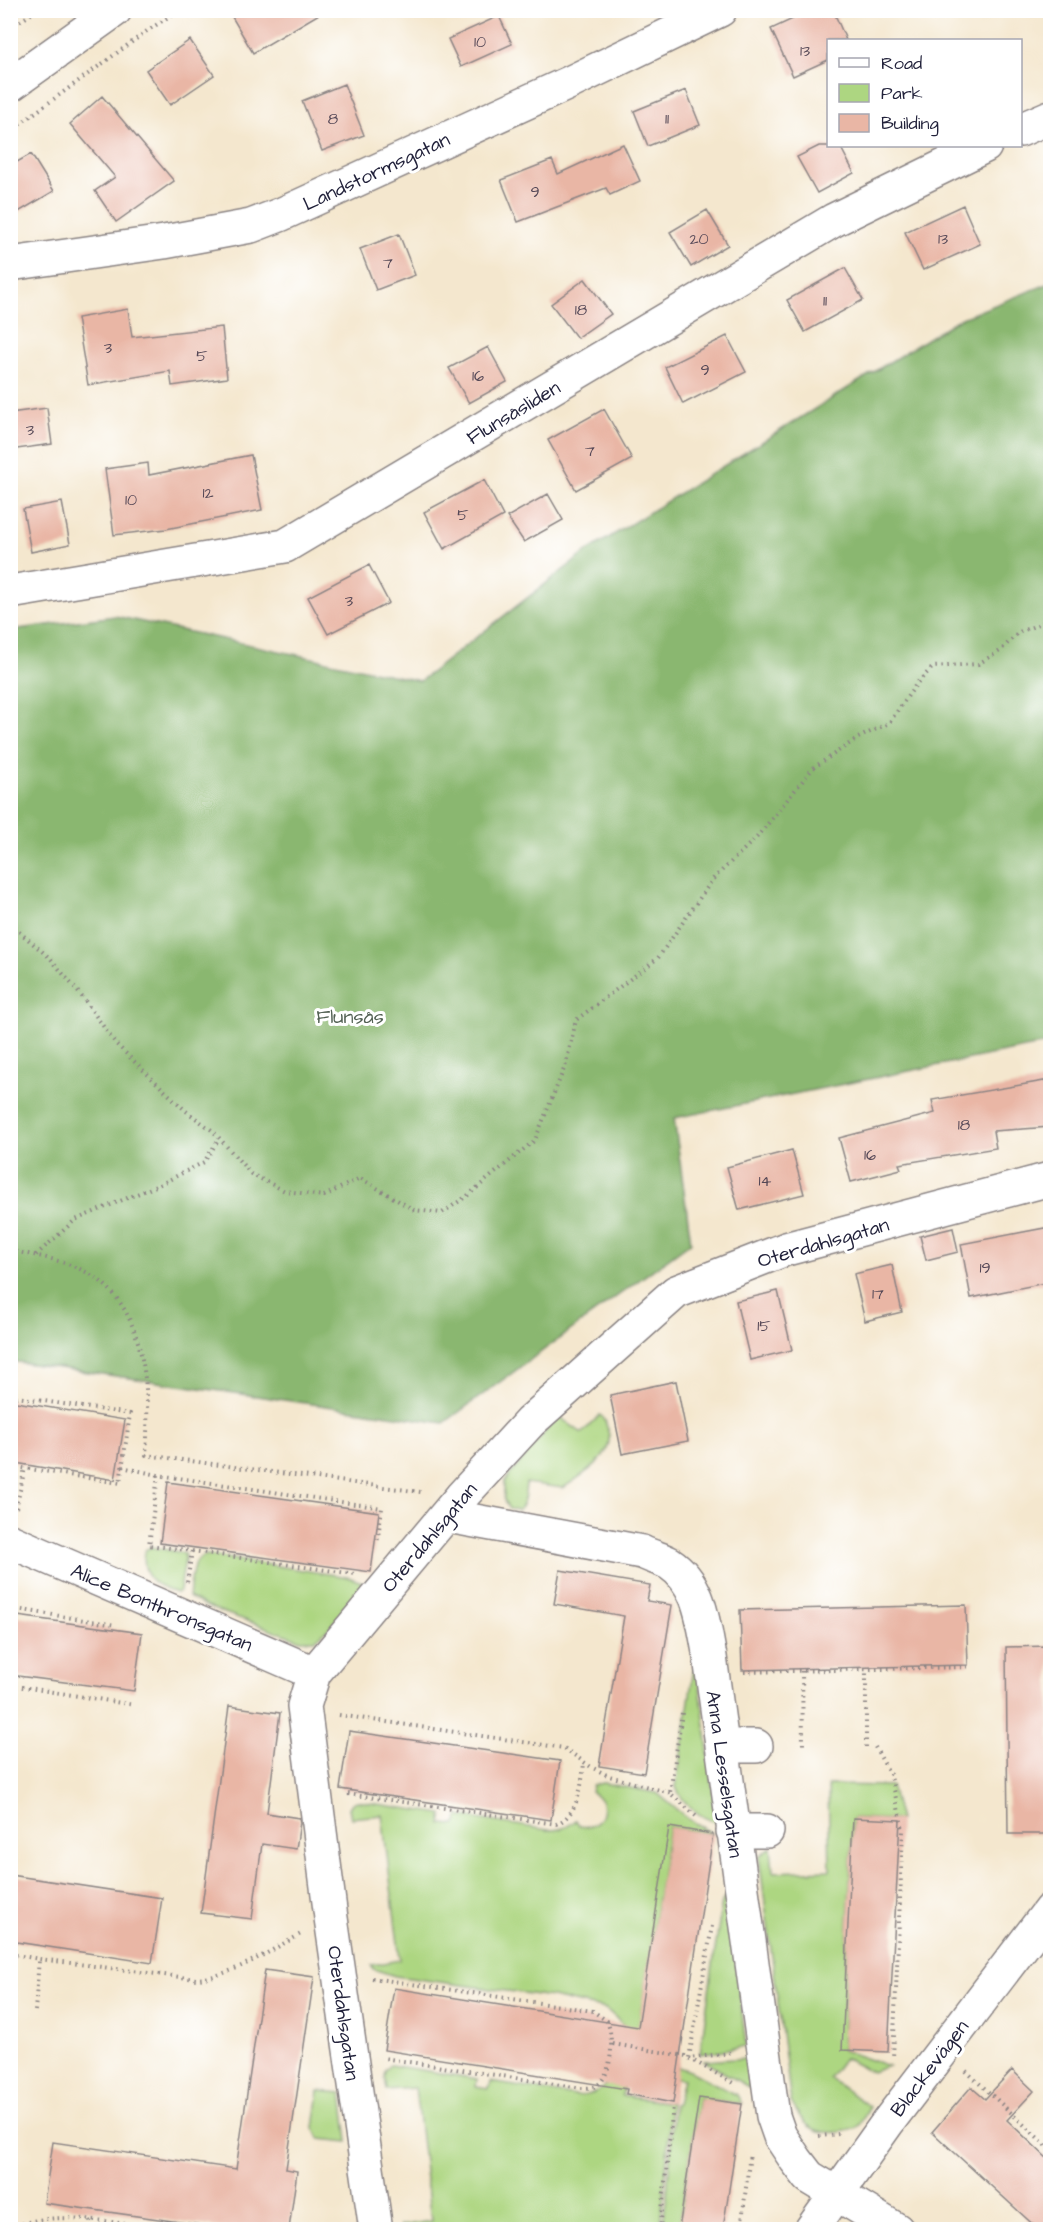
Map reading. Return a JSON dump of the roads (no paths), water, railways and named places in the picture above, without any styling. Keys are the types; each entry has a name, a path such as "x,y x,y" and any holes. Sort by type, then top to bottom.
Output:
{"street":[{"path":"10,85 115,10"},
{"name":"Landstormsgatan","path":"10,264 164,242 251,226 571,82 720,10"},
{"path":"1022,129 1050,117"},
{"name":"Flunsåsliden","path":"10,592 285,546 834,220 983,147"},
{"name":"Oterdahlsgatan","path":"376,2229 331,1918 305,1710 314,1673 377,1585 454,1506 530,1422 676,1292 786,1249 1050,1179"},
{"name":"Anna Lesselsgatan","path":"454,1506 642,1552 668,1563 685,1577 698,1598 710,1657 772,2116 780,2136 809,2177 897,2229"},
{"name":"Alice Bonthronsgatan","path":"13,1526 183,1616 314,1673"},
{"path":"722,1746 756,1746"},
{"path":"733,1831 766,1831"},
{"name":"Blackevägen","path":"811,2229 888,2122 1050,1910"}],"park label":[{"name":"Flunsås","path":"350,1016"}]}
